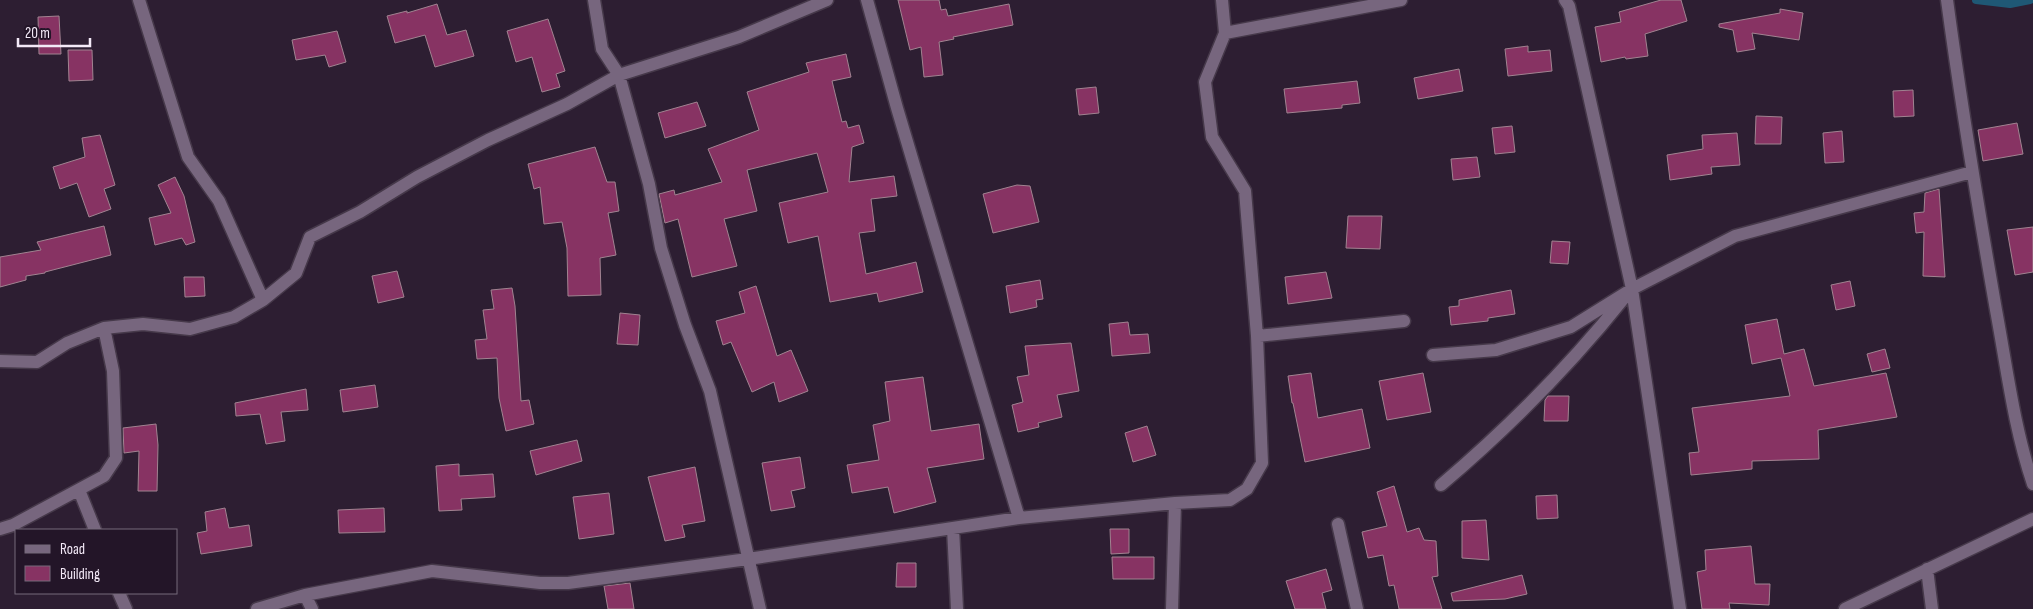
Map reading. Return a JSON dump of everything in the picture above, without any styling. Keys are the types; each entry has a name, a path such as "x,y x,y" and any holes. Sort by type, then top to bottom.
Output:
{"street":[{"path":"139,0 188,156 219,201 263,300"},
{"path":"594,0 602,49 619,74 649,184 661,248 685,325 710,391 760,609"},
{"path":"0,362 37,362 67,343 104,328 142,324 190,329 234,317 263,300 296,273 310,237 360,212 417,177 488,140 567,104 619,74 739,37 828,0"},
{"path":"867,0 897,108 1019,518"},
{"path":"257,609 305,595 432,571 557,584 748,559 1019,518 1175,503 1230,500 1247,489 1262,464 1257,336 1245,191 1212,137 1205,82 1225,33 1222,0"},
{"path":"1225,33 1401,0"},
{"path":"1565,0 1569,6 1632,289 1680,609"},
{"path":"1947,0 1972,172 2021,449 2033,484"},
{"path":"1433,355 1496,350 1571,328 1632,289 1736,236 1972,172"},
{"path":"1441,485 1516,418 1557,377 1632,289"},
{"path":"1257,336 1404,321"},
{"path":"0,529 13,525 104,476 116,458 113,371 104,328"},
{"path":"79,490 95,529"},
{"path":"1172,609 1175,503"},
{"path":"1845,609 2033,519"},
{"path":"1338,524 1357,609"},
{"path":"953,528 957,609"},
{"path":"1927,569 1932,609"},
{"path":"119,594 126,609"},
{"path":"305,595 312,609"}],"building":[{"path":"898,0 939,0 941,10 946,9 948,16 1009,4 1013,25 953,37 954,39 939,42 943,75 924,77 921,47 910,50"},
{"path":"1661,0 1681,0 1687,21 1645,34 1648,56 1626,59 1625,57 1601,62 1595,27 1621,22 1619,12"},
{"path":"437,4 447,35 466,30 474,56 435,67 425,35 395,43 387,16 407,11 407,13"},
{"path":"1780,9 1803,13 1799,40 1752,33 1755,49 1737,52 1733,30 1719,27 1719,24 1780,13"},
{"path":"59,16 61,54 39,54 38,17"},
{"path":"548,19 565,71 556,74 560,87 542,92 532,57 516,62 507,31"},
{"path":"337,31 346,62 329,67 325,55 296,60 292,40"},
{"path":"1528,46 1528,52 1550,50 1552,71 1508,76 1505,49"},
{"path":"68,50 92,50 93,80 69,81"},
{"path":"846,54 851,77 832,81 842,122 846,121 848,128 859,125 864,143 852,147 849,182 894,176 897,196 871,199 875,231 859,233 866,274 916,262 923,292 879,302 877,293 830,302 818,236 788,243 779,203 828,192 817,153 747,170 757,211 724,219 737,266 692,277 678,219 665,223 659,194 674,190 675,195 722,182 708,149 759,130 747,92 809,72 806,63"},
{"path":"1459,69 1463,91 1418,99 1414,78"},
{"path":"1357,81 1360,103 1342,105 1342,108 1287,113 1284,89"},
{"path":"1096,87 1099,113 1079,115 1076,89"},
{"path":"1913,90 1914,116 1894,117 1893,91"},
{"path":"697,102 706,126 665,138 658,113"},
{"path":"1756,116 1782,117 1781,144 1755,144"},
{"path":"2017,123 2023,154 1983,161 1978,130"},
{"path":"1512,126 1515,152 1495,154 1492,128"},
{"path":"1842,131 1844,162 1825,163 1823,133"},
{"path":"1737,133 1740,165 1711,167 1712,174 1670,180 1667,155 1703,149 1702,135"},
{"path":"100,135 115,185 104,189 111,209 89,217 77,183 60,189 53,167 85,157 82,138"},
{"path":"595,147 607,182 615,182 619,211 608,213 616,255 600,258 601,295 568,296 567,248 562,222 544,224 540,187 534,189 528,164"},
{"path":"1477,157 1480,177 1453,180 1451,159"},
{"path":"175,177 184,196 195,242 186,245 182,238 155,245 149,218 171,213 158,185"},
{"path":"1017,185 1030,186 1039,222 993,233 983,194"},
{"path":"1939,189 1945,277 1923,276 1924,232 1916,233 1914,213 1924,212 1925,193"},
{"path":"1348,216 1382,216 1380,249 1346,248"},
{"path":"104,226 111,255 45,273 26,276 26,280 0,287 0,257 41,250 37,242"},
{"path":"2033,227 2033,272 2015,275 2007,230"},
{"path":"1552,241 1570,242 1568,264 1550,263"},
{"path":"397,271 404,297 378,303 372,276"},
{"path":"1326,272 1332,298 1288,304 1285,277"},
{"path":"184,277 204,277 205,296 185,297"},
{"path":"1040,280 1043,299 1036,300 1037,307 1010,313 1006,286"},
{"path":"1850,281 1855,306 1836,310 1831,285"},
{"path":"756,286 777,356 791,350 808,391 779,402 774,382 752,392 731,342 723,345 716,321 745,313 739,292"},
{"path":"512,288 515,306 521,401 529,400 534,424 506,431 499,398 497,358 477,359 475,340 487,339 483,310 494,309 491,290"},
{"path":"1511,290 1515,314 1488,318 1488,321 1451,325 1449,307 1459,306 1459,300"},
{"path":"620,313 640,315 638,345 617,344"},
{"path":"1777,319 1784,354 1804,349 1814,386 1886,373 1897,417 1818,430 1819,459 1752,461 1752,469 1691,475 1689,453 1699,452 1692,408 1790,396 1781,358 1752,364 1745,325"},
{"path":"1128,322 1130,335 1148,334 1150,353 1112,356 1109,324"},
{"path":"1071,343 1079,391 1057,395 1062,417 1038,423 1039,427 1018,432 1012,405 1023,402 1017,377 1029,375 1025,346"},
{"path":"1885,349 1890,368 1872,372 1867,354"},
{"path":"1311,373 1318,418 1362,409 1370,448 1305,462 1288,376"},
{"path":"1423,373 1431,412 1387,420 1379,381"},
{"path":"923,377 931,431 979,424 984,459 927,468 936,502 894,513 888,487 852,493 847,465 879,460 873,425 890,421 885,382"},
{"path":"375,385 378,407 343,412 340,390"},
{"path":"306,389 308,410 281,412 285,441 266,444 260,414 236,416 235,403"},
{"path":"1548,396 1569,396 1568,421 1544,421 1545,400"},
{"path":"156,424 158,445 157,491 138,491 139,451 124,453 123,428"},
{"path":"1147,426 1156,455 1133,462 1125,433"},
{"path":"577,440 582,461 536,475 530,451"},
{"path":"800,457 805,488 791,491 795,507 771,511 762,463"},
{"path":"459,464 459,476 493,474 495,497 461,499 462,510 439,511 436,466"},
{"path":"695,467 705,521 682,525 685,537 665,541 648,477"},
{"path":"1394,486 1407,532 1419,528 1424,540 1436,541 1438,576 1432,577 1442,609 1399,609 1394,585 1389,586 1383,555 1368,558 1362,532 1387,526 1377,492"},
{"path":"609,493 614,534 579,539 573,497"},
{"path":"1557,495 1558,518 1537,519 1536,496"},
{"path":"225,508 229,528 249,525 252,546 201,554 197,533 207,531 205,512"},
{"path":"384,508 385,532 339,533 338,510"},
{"path":"1486,520 1489,560 1462,558 1462,521"},
{"path":"1110,529 1129,529 1129,553 1111,554"},
{"path":"1751,546 1755,584 1770,584 1769,605 1729,603 1730,609 1702,609 1697,572 1706,570 1705,550"},
{"path":"1112,557 1154,557 1154,579 1113,579"},
{"path":"897,563 916,563 916,587 896,587"},
{"path":"1326,569 1332,590 1322,593 1326,609 1295,609 1286,581"},
{"path":"1522,575 1527,594 1505,599 1453,601 1451,593"},
{"path":"630,583 634,609 608,609 604,586"}],"waterway":[{"path":"1976,0 2010,4 2030,0"}]}
